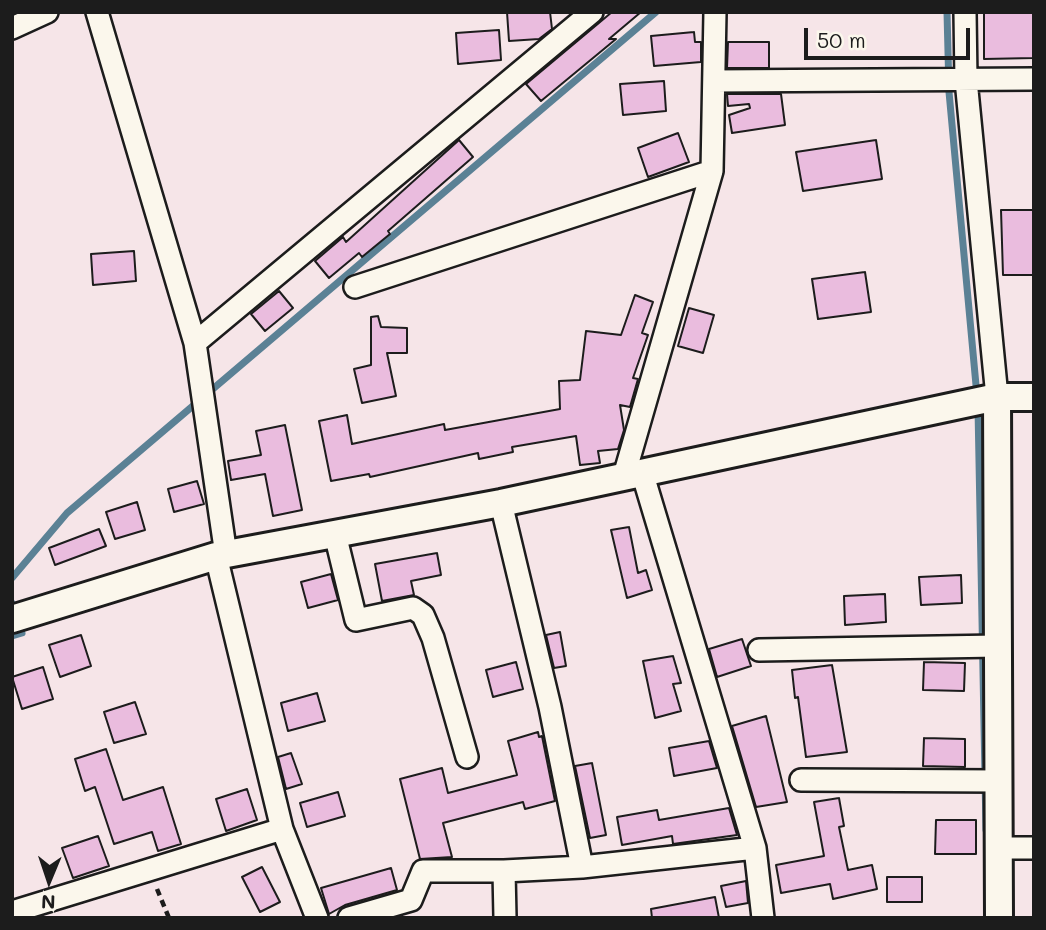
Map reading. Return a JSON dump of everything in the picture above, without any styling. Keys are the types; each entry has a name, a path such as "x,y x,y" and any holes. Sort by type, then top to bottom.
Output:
{"street":[{"path":"12,28 47,12"},
{"path":"97,12 195,343 221,556 282,829 317,918"},
{"path":"195,343 592,12"},
{"path":"715,12 712,171 633,474 755,848 764,918"},
{"path":"965,12 966,79 997,397 999,918"},
{"path":"714,81 1034,79"},
{"path":"355,288 712,171"},
{"path":"12,618 221,556 501,503 997,397 1034,397"},
{"path":"501,503 550,708 582,867"},
{"path":"335,534 356,620 413,608 423,615 433,639 467,757"},
{"path":"759,650 998,646"},
{"path":"802,780 999,781"},
{"path":"12,912 282,829"},
{"path":"349,918 411,900 423,871 582,867 755,848"},
{"path":"1000,848 1034,848"},
{"path":"504,871 505,918"}],"path":[{"path":"149,869 169,918"}],"building":[{"path":"507,12 550,12 552,29 539,39 509,41"},
{"path":"612,12 641,12 609,39 616,39 541,101 526,84"},
{"path":"984,12 1034,12 1034,58 984,59"},
{"path":"499,30 501,60 458,64 456,33"},
{"path":"694,32 695,42 701,42 701,62 654,66 651,36"},
{"path":"728,42 769,42 769,68 727,68"},
{"path":"664,81 666,111 623,115 620,84"},
{"path":"727,94 781,94 785,125 732,133 729,115 750,108 749,104 728,106"},
{"path":"678,133 689,162 648,177 638,148"},
{"path":"459,140 473,157 388,231 390,234 362,257 359,253 329,278 315,261 343,237 346,242"},
{"path":"876,140 882,179 803,191 796,152"},
{"path":"1001,210 1034,210 1034,275 1003,275"},
{"path":"134,251 136,281 93,285 91,254"},
{"path":"865,272 871,312 818,319 812,279"},
{"path":"279,291 293,308 265,331 251,314"},
{"path":"635,295 653,302 642,333 648,335 633,378 638,379 630,407 620,405 624,430 618,449 598,451 600,463 580,465 576,436 512,447 513,452 479,459 478,453 370,477 369,474 331,481 319,421 347,415 352,444 444,424 445,430 560,409 559,381 580,380 586,331 621,335"},
{"path":"689,308 714,315 703,353 678,346"},
{"path":"378,316 381,327 407,328 407,353 387,353 396,396 362,403 354,369 371,365 371,317"},
{"path":"285,425 302,510 273,516 265,474 231,480 228,461 261,455 256,431"},
{"path":"197,481 204,504 174,512 168,489"},
{"path":"137,502 145,530 115,539 106,512"},
{"path":"629,527 638,573 646,570 652,590 627,598 611,530"},
{"path":"99,529 106,546 55,565 49,548"},
{"path":"437,553 441,575 411,581 414,595 382,601 375,564"},
{"path":"331,574 338,600 308,608 301,582"},
{"path":"961,575 962,603 921,605 919,577"},
{"path":"885,594 886,622 845,625 844,596"},
{"path":"560,632 566,666 554,668 546,635"},
{"path":"81,635 91,666 60,677 49,645"},
{"path":"742,639 751,666 717,677 709,649"},
{"path":"673,656 681,683 673,684 681,711 655,718 643,661"},
{"path":"516,662 523,689 493,697 486,670"},
{"path":"924,662 965,663 964,691 923,690"},
{"path":"832,665 847,752 806,757 792,670"},
{"path":"43,667 53,699 22,709 12,677"},
{"path":"317,693 325,721 288,731 281,703"},
{"path":"135,702 146,734 114,743 104,712"},
{"path":"766,716 787,802 756,807 732,726"},
{"path":"538,732 539,737 542,736 555,801 525,809 523,802 443,823 452,857 420,859 400,779 442,768 448,793 517,775 508,741"},
{"path":"924,738 965,739 965,767 923,766"},
{"path":"709,741 717,768 674,776 669,748"},
{"path":"106,749 123,800 163,787 181,844 158,851 152,832 114,844 95,787 85,791 75,759"},
{"path":"291,753 302,784 286,789 278,757"},
{"path":"592,763 606,835 590,838 575,766"},
{"path":"247,789 257,820 226,831 216,799"},
{"path":"338,792 345,816 307,827 300,803"},
{"path":"839,798 844,826 839,827 848,870 872,865 877,889 833,899 830,884 781,893 776,865 824,856 814,802"},
{"path":"729,808 737,835 673,844 672,836 622,845 617,817 657,810 659,820"},
{"path":"936,820 976,820 976,854 935,854"},
{"path":"98,836 109,866 73,878 62,848"},
{"path":"262,867 280,902 260,912 242,877"},
{"path":"391,868 397,890 345,905 329,914 321,888"},
{"path":"887,877 922,877 922,902 887,902"},
{"path":"746,881 748,903 726,907 721,886"},
{"path":"715,897 719,918 652,918 651,909"}],"waterway":[{"path":"12,578 67,513 656,12"},
{"path":"947,12 949,92 977,396"},
{"path":"978,408 986,830"},
{"path":"12,603 22,633 12,636"}]}
